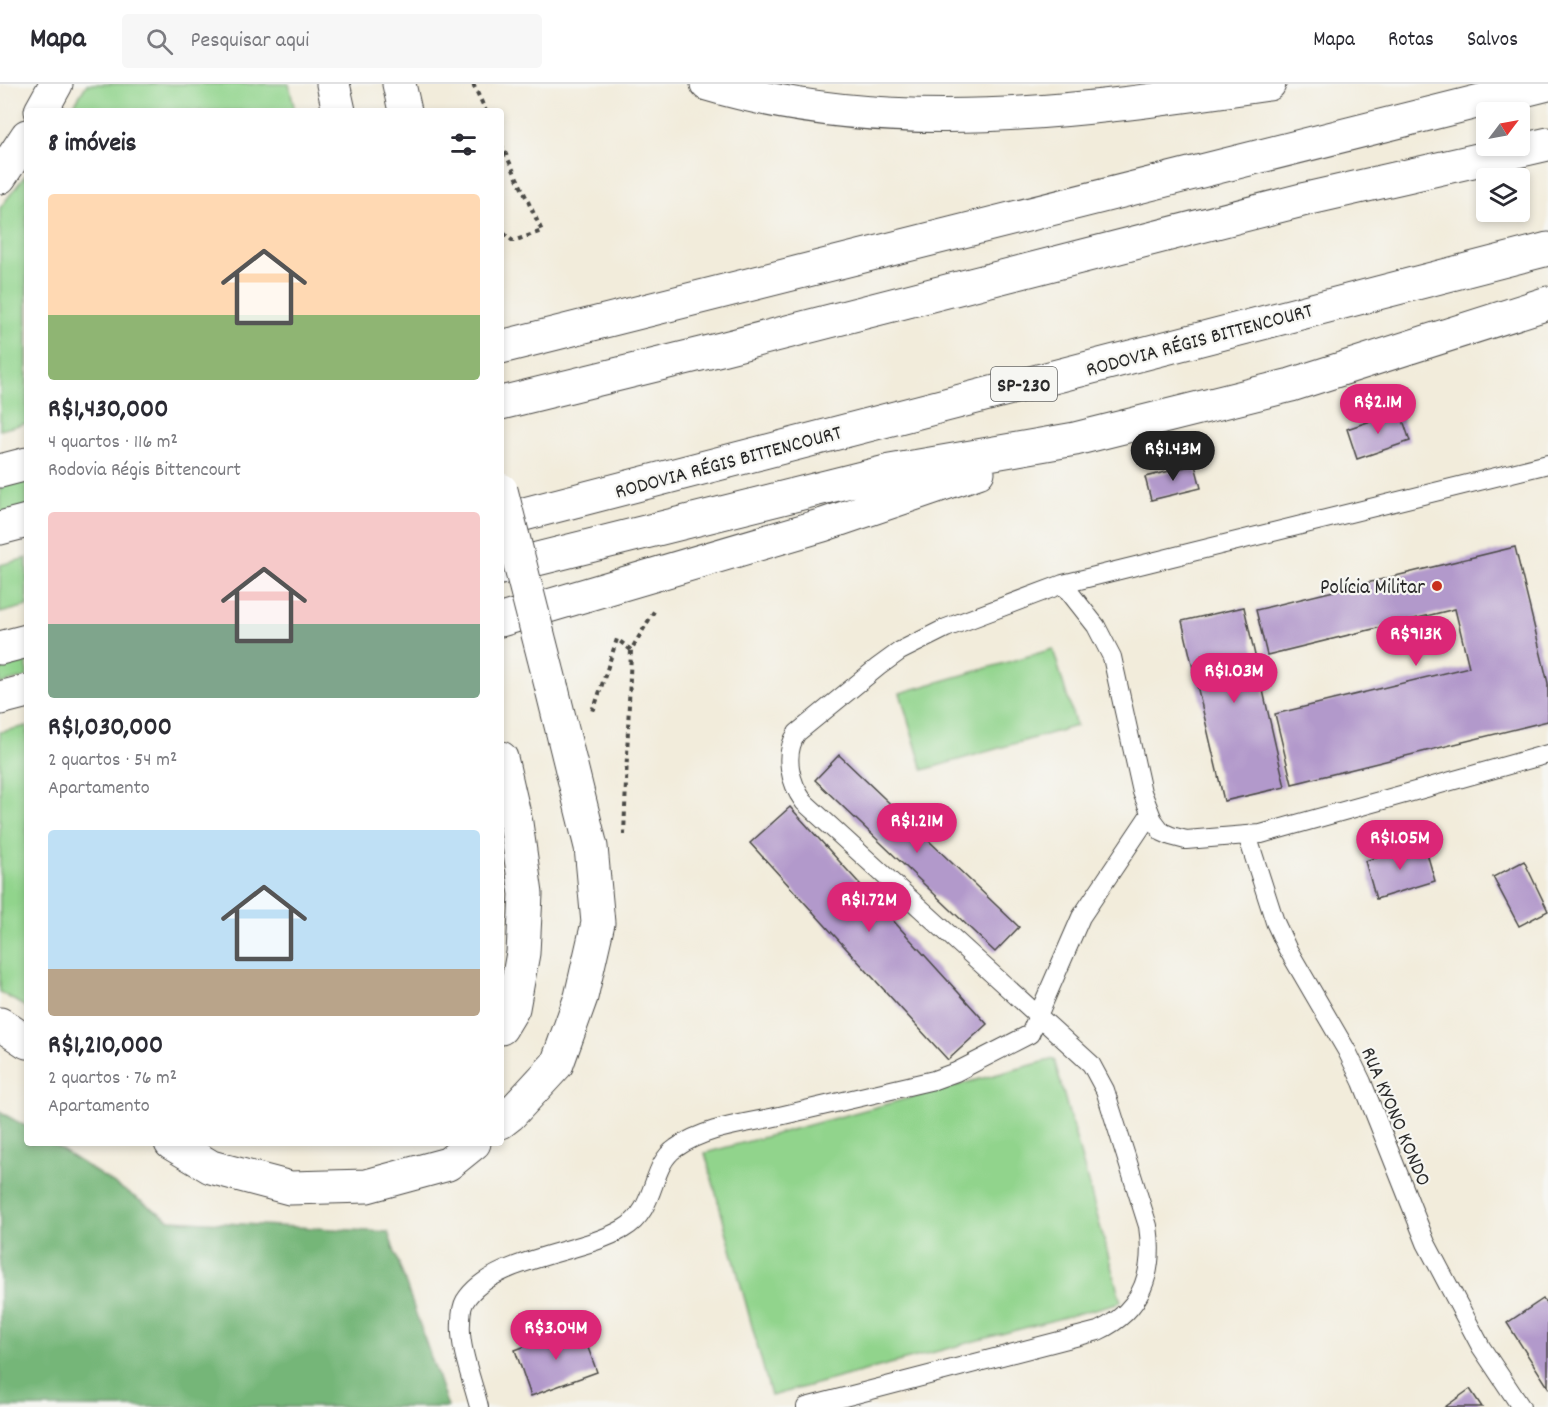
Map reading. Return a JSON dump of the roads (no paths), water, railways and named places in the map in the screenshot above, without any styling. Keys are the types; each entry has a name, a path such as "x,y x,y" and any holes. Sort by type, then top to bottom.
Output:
{"main road":[{"path":"43,108 56,84"},
{"path":"333,84 338,108"},
{"path":"399,84 404,108"},
{"path":"706,84 812,106 868,114 951,117 1041,112 1138,102 1269,84"},
{"path":"504,346 1548,84"},
{"path":"0,177 24,140"},
{"path":"504,402 1306,199 1548,144"},
{"name":"RODOVIA RÉGIS BITTENCOURT","path":"504,519 1548,249"},
{"path":"504,567 891,471 1075,439 1290,385 1548,303"},
{"path":"504,619 823,525 1075,439"},
{"path":"0,471 24,465"},
{"path":"504,502 591,847 598,923 581,997 557,1064 504,1120"},
{"path":"0,528 24,522"},
{"path":"0,648 24,642"},
{"path":"0,698 24,692"},
{"path":"504,771 516,823 526,894 523,953 513,1008 504,1023"},
{"path":"0,1024 24,1040"},
{"path":"176,1146 211,1167 291,1188 367,1186 448,1164 470,1146"}],"lane":[{"path":"806,1407 1098,1331 1119,1319 1136,1302 1147,1272 1149,1238 1148,1226 1105,1090 1090,1064 804,802 792,780 789,764 791,749 797,734 900,651 946,628 1063,584 1548,464"},
{"path":"1063,584 1095,626 1112,657 1142,792 1150,814 1162,832 1179,839 1261,834 1548,754"},
{"path":"479,1407 460,1324 464,1303 478,1285 494,1275 610,1237 626,1228 639,1217 647,1203 661,1165 673,1149 691,1138 934,1080 956,1072 1030,1034 1080,917 1150,814"},
{"name":"RUA KYONO KONDO","path":"1247,836 1275,922 1287,948 1362,1082 1426,1243 1482,1347 1521,1407"}],"place":[{"name":"Polícia Militar","path":"1437,586"}]}
